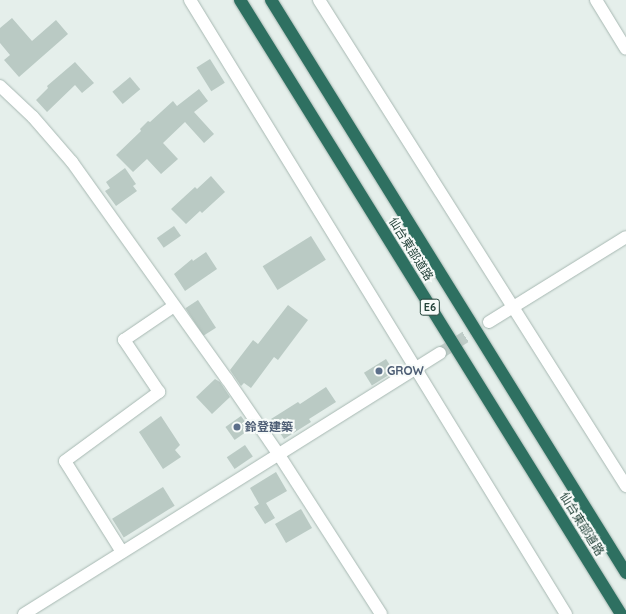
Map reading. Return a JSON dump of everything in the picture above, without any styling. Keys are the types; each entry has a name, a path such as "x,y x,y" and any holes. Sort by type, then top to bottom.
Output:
{"highway":[{"name":"仙台東部道路","path":"240,0 621,614"},
{"name":"仙台東部道路","path":"271,0 626,572"}],"street":[{"path":"190,0 566,614"},
{"path":"319,0 626,486"},
{"path":"596,0 626,49"},
{"path":"0,86 34,117 72,162 227,379 279,455 381,614"},
{"path":"489,322 514,308 626,237"},
{"path":"122,552 65,460 159,392 124,340 174,306"},
{"path":"24,614 440,354"}],"building":[{"path":"12,18 32,41 56,20 68,34 19,77 4,60 10,55 0,43 0,28"},
{"path":"210,59 225,83 211,91 196,67"},
{"path":"75,62 94,83 82,93 75,85 47,112 36,100 48,88 47,86"},
{"path":"130,77 140,89 123,104 112,92"},
{"path":"199,89 208,101 194,112 214,134 204,143 185,122 163,143 178,159 161,174 147,159 133,172 116,155 141,131 140,129 148,121 150,122 173,101 177,106"},
{"path":"125,168 136,184 133,186 137,191 116,206 105,191 110,188 106,182"},
{"path":"211,176 225,192 202,213 200,211 186,224 171,209 195,187 197,189"},
{"path":"174,226 181,236 164,248 157,238"},
{"path":"311,236 326,260 277,290 263,266"},
{"path":"206,252 217,269 185,291 174,274 192,259 193,261"},
{"path":"198,300 216,328 203,336 185,308"},
{"path":"288,305 308,320 278,360 274,357 251,388 244,383 241,386 230,370 253,340 258,344"},
{"path":"386,359 394,372 372,385 364,373"},
{"path":"215,379 220,382 230,397 212,414 196,397"},
{"path":"326,387 336,402 309,419 311,422 284,439 271,419 298,402 300,404"},
{"path":"161,416 180,445 175,450 181,457 163,469 139,432"},
{"path":"241,416 250,429 235,440 225,427"},
{"path":"245,445 253,457 235,469 227,457"},
{"path":"276,472 287,491 266,503 275,518 265,524 254,507 259,504 250,488"},
{"path":"163,487 175,506 124,537 112,519"},
{"path":"301,509 312,528 286,543 275,524"}],"tunnel":[{"path":"440,353 489,322"}],"place":[{"name":"GROW","path":"379,371"},
{"name":"鈴登建築","path":"237,427"}]}
